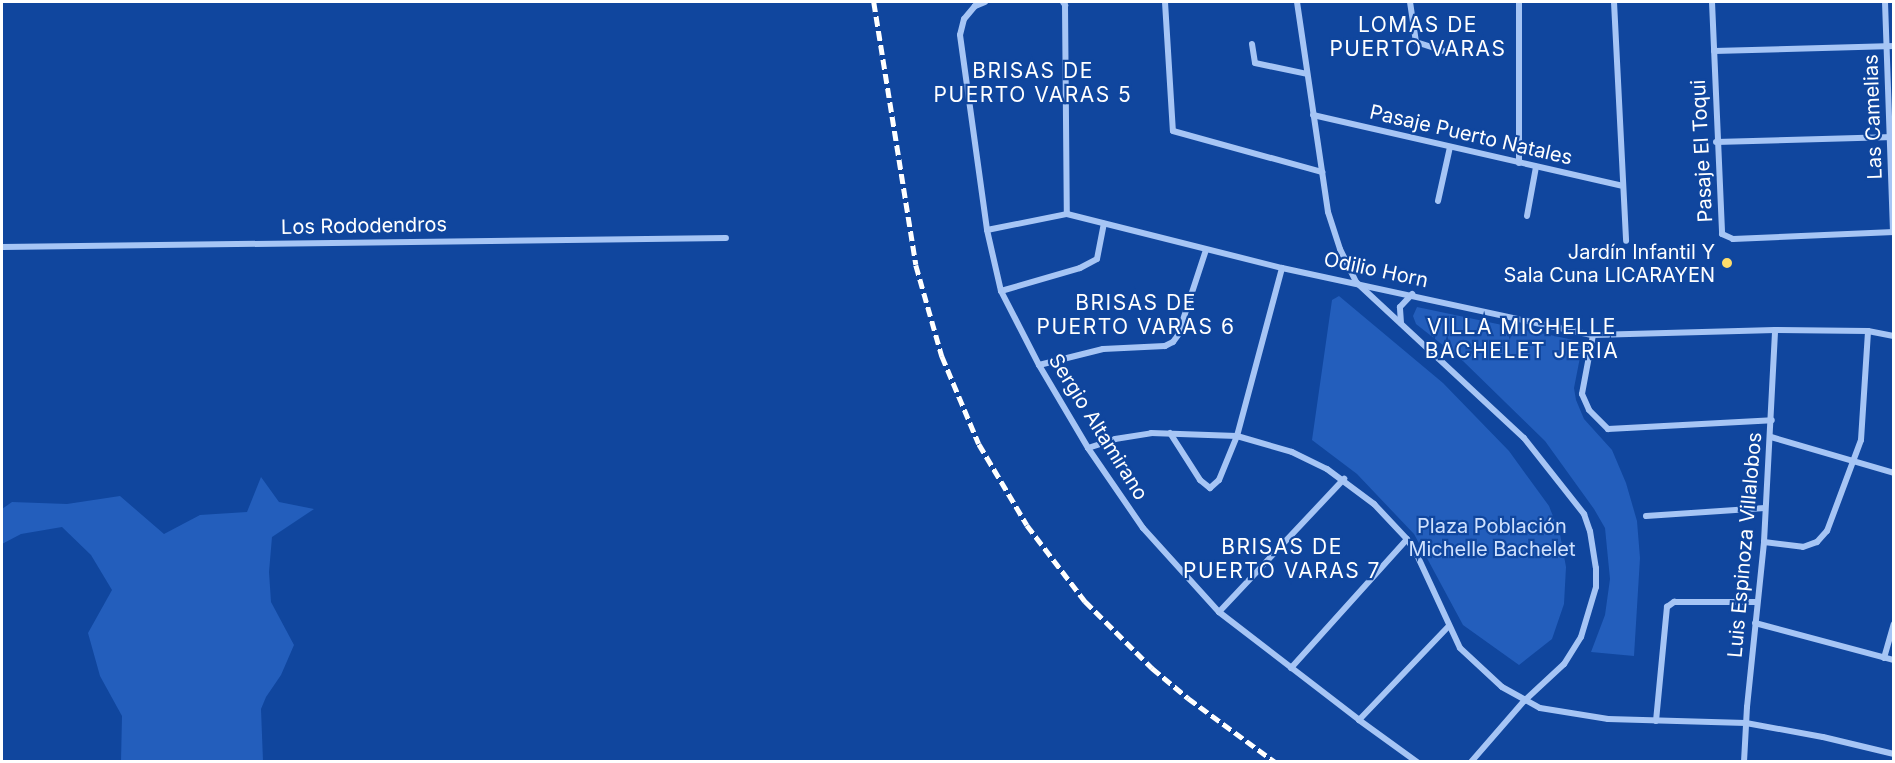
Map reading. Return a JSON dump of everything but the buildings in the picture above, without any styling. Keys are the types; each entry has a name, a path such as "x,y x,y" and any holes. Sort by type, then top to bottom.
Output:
{"street":[{"name":"Sergio Altamirano","path":"985,2 975,6 964,19 960,35 987,230 1001,291 1040,365 1088,448 1143,528 1219,612 1417,762"},
{"path":"987,230 1067,214 1065,5 1063,2"},
{"path":"1165,2 1173,131 1322,172"},
{"path":"1297,2 1333,232 1356,282 1524,438 1584,514 1590,531 1596,568 1596,587 1588,621 1564,664 1524,701 1471,762"},
{"path":"1410,2 1416,42 1443,51"},
{"path":"1519,2 1519,163"},
{"path":"1614,2 1626,241"},
{"name":"Pasaje El Toqui","path":"1712,2 1716,142 1722,234 1733,239 1893,232"},
{"name":"Las Camelias","path":"1885,2 1890,46 1893,232"},
{"path":"1252,44 1255,63 1307,74"},
{"path":"1714,51 1890,46"},
{"name":"Pasaje Puerto Natales","path":"1313,115 1622,186"},
{"path":"1716,142 1892,137"},
{"path":"1438,201 1450,147"},
{"path":"1527,216 1536,166"},
{"name":"Odilio Horn","path":"1067,214 1282,268 1412,294 1593,335 1775,330 1868,331 1893,336"},
{"path":"1001,291 1080,268 1097,259 1104,224"},
{"name":"Los Rododendros","path":"2,247 726,238"},
{"path":"1040,365 1103,349 1165,346 1173,342 1178,335 1206,250"},
{"path":"1170,433 1200,480 1210,488 1220,480 1237,436 1282,268"},
{"path":"1402,323 1400,307 1412,294"},
{"name":"Luis Espinoza Villalobos","path":"1744,762 1764,542 1775,330"},
{"path":"1764,542 1803,547 1817,542 1827,531 1861,440 1868,331"},
{"path":"1593,335 1582,394 1589,410 1608,429 1772,420"},
{"path":"1088,448 1133,436 1170,433 1237,436 1292,452 1344,479 1374,504 1407,539 1417,555 1460,648 1477,667 1524,701 1540,708 1588,718 1746,723 1824,737 1893,754"},
{"path":"1771,437 1893,473"},
{"path":"1219,612 1344,479"},
{"path":"1646,516 1765,508"},
{"path":"1291,668 1407,539"},
{"path":"1656,721 1667,607 1674,602 1757,602"},
{"path":"1755,623 1893,660"},
{"path":"1884,658 1893,624"},
{"path":"1359,720 1449,627"}],"green space":[{"name":"Plaza Población Michelle Bachelet","path":"1339,296 1443,383 1509,451 1549,506 1560,534 1566,567 1564,604 1552,639 1519,665 1463,625 1414,534 1357,474 1312,440 1332,300"},
{"name":"Plaza Población Michelle Bachelet","path":"1417,307 1583,342 1574,388 1576,400 1584,419 1612,450 1626,483 1637,521 1640,558 1634,656 1591,652 1605,615 1610,579 1605,528 1594,509 1545,441 1463,361 1416,324 1413,316"},
{"path":"261,477 279,502 314,509 272,537 269,572 271,602 294,645 281,675 261,709 263,761 121,761 122,716 100,676 88,633 112,590 91,555 62,527 21,534 2,544 2,509 12,502 67,504 120,496 164,534 200,515 247,512"}],"railway":[{"path":"874,2 916,265 942,356 979,444 1027,525 1085,601 1152,668 1188,698 1275,762"}],"place":[{"name":"Jardín Infantil Y Sala Cuna LICARAYEN","path":"1727,263"}],"district":[{"name":"LOMAS DE PUERTO VARAS","path":"1418,37"},
{"name":"BRISAS DE PUERTO VARAS 5","path":"1033,83"},
{"name":"BRISAS DE PUERTO VARAS 6","path":"1136,315"},
{"name":"VILLA MICHELLE BACHELET JERIA","path":"1522,339"},
{"name":"BRISAS DE PUERTO VARAS 7","path":"1282,559"}]}
